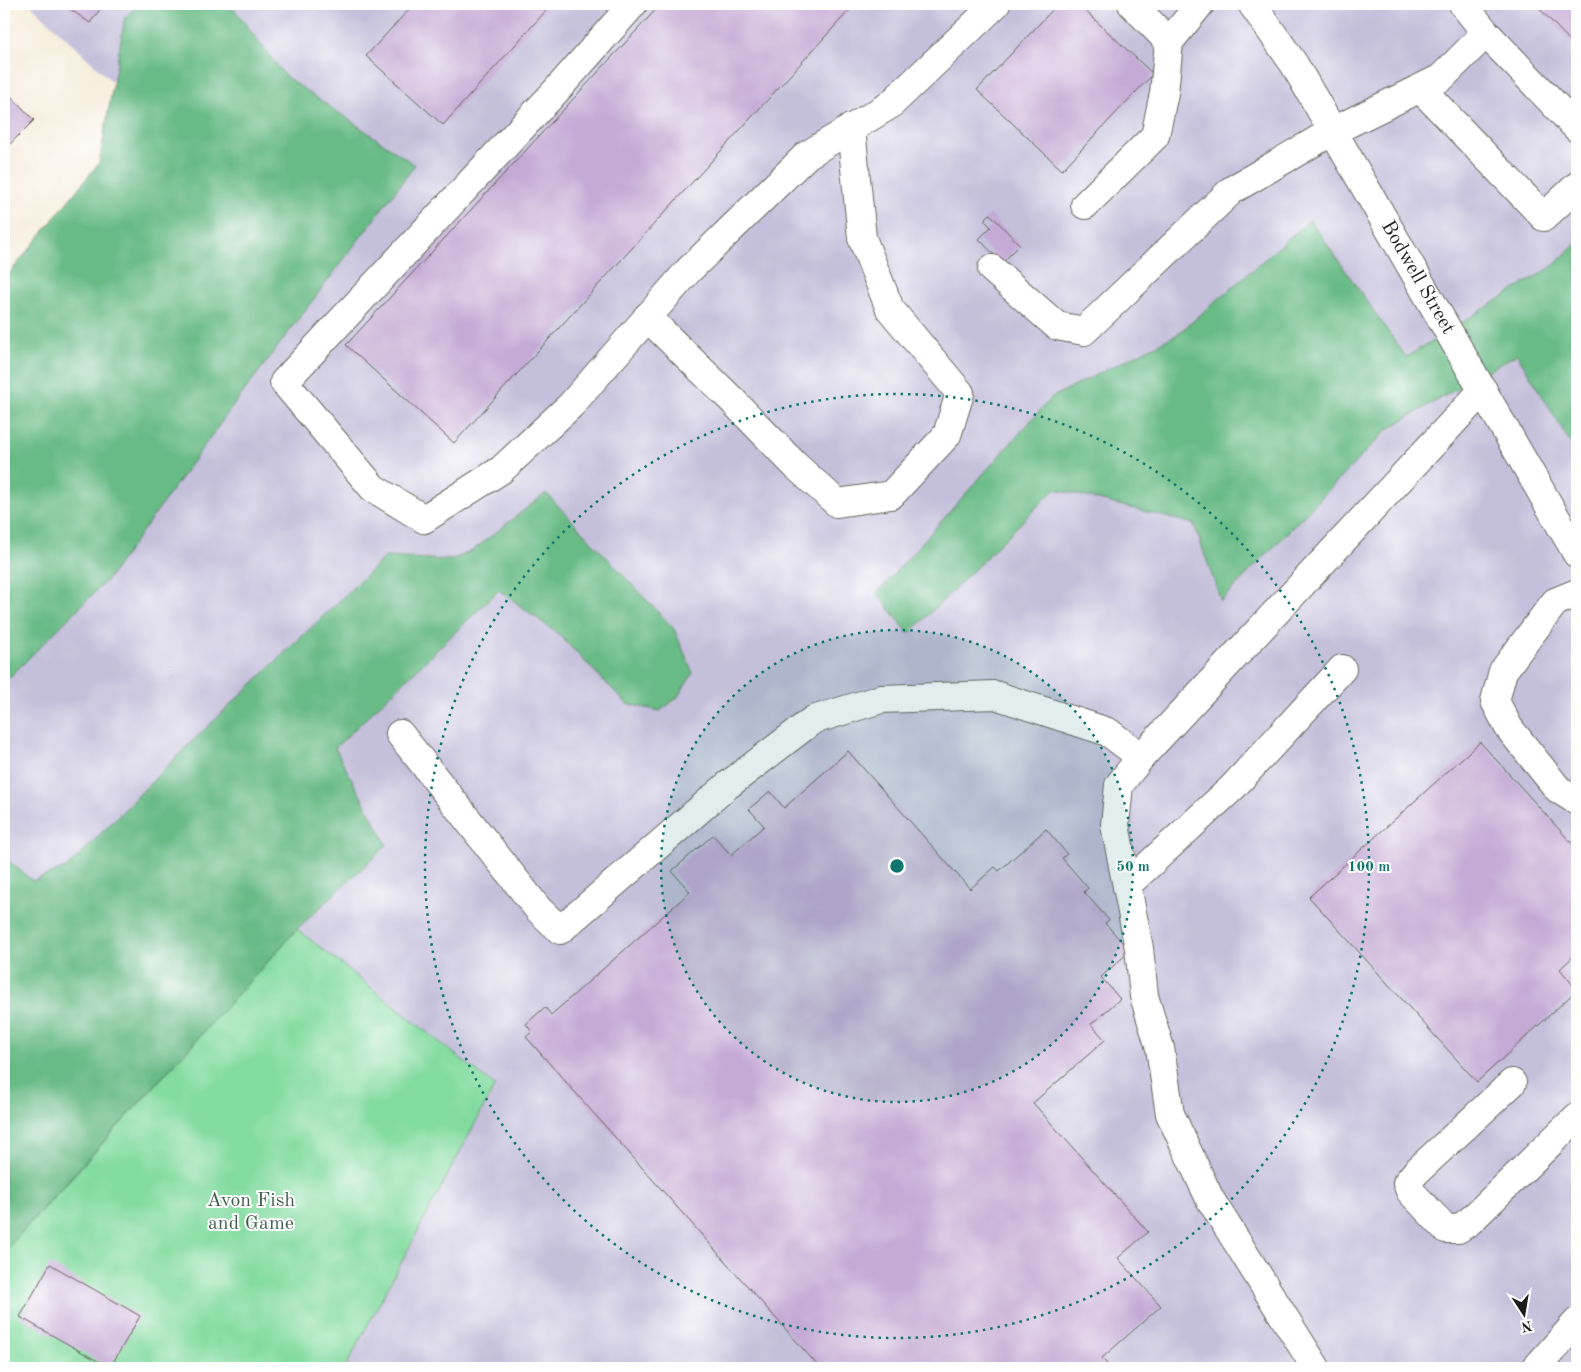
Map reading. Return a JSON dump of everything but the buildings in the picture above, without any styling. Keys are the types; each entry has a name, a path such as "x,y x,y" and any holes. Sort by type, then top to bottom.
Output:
{"street":[{"path":"633,4 555,92 284,382 372,488 424,519 502,470 571,405 688,271 807,155 890,105 996,4"},
{"path":"1132,4 1169,42"},
{"path":"1085,205 1155,136 1164,93 1169,42 1200,4"},
{"name":"Bodwell Street","path":"1252,4 1294,64 1577,554"},
{"path":"1463,4 1486,33 1577,128"},
{"path":"992,268 1058,326 1084,332 1232,190 1333,130 1441,78 1486,33"},
{"path":"1421,89 1544,216 1577,186"},
{"path":"646,317 732,400 795,465 837,503 891,495 948,435 960,393 890,309 862,238 851,128"},
{"path":"1316,1368 1210,1199 1170,1114 1160,1048 1144,996 1140,948 1115,825 1119,785 1141,757 1483,390"},
{"path":"1577,593 1555,602 1503,671 1495,701 1509,728 1558,789 1577,801"},
{"path":"1127,885 1232,788 1342,669"},
{"path":"400,734 539,910 560,930 728,785 813,720 881,699 995,695 1108,732 1141,757"},
{"path":"1512,1083 1416,1172 1407,1183 1410,1191 1446,1228 1458,1229 1470,1221 1577,1117"},
{"path":"1536,1368 1577,1322"}],"shaded area":[{"path":"30,4 1577,4 1577,1368 345,1368 495,1086 297,930 67,1183 4,1124 4,582 300,259"}],"green space":[{"path":"138,4 230,4 285,76 415,165 230,410 107,580 4,683 4,280 99,163 125,17"},
{"path":"1310,220 1406,357 1553,266 1577,243 1577,454 1517,354 1388,429 1221,601 1194,524 1055,489 909,634 877,593 1052,397 1178,334"},
{"path":"546,493 674,629 693,673 677,698 660,711 627,704 557,633 499,590 335,748 387,845 297,929 4,1251 4,857 33,881 68,867 182,751 385,557 451,560 472,551"},
{"name":"Avon Fish and Game","path":"297,929 495,1086 345,1368 4,1368 4,1252"}]}
